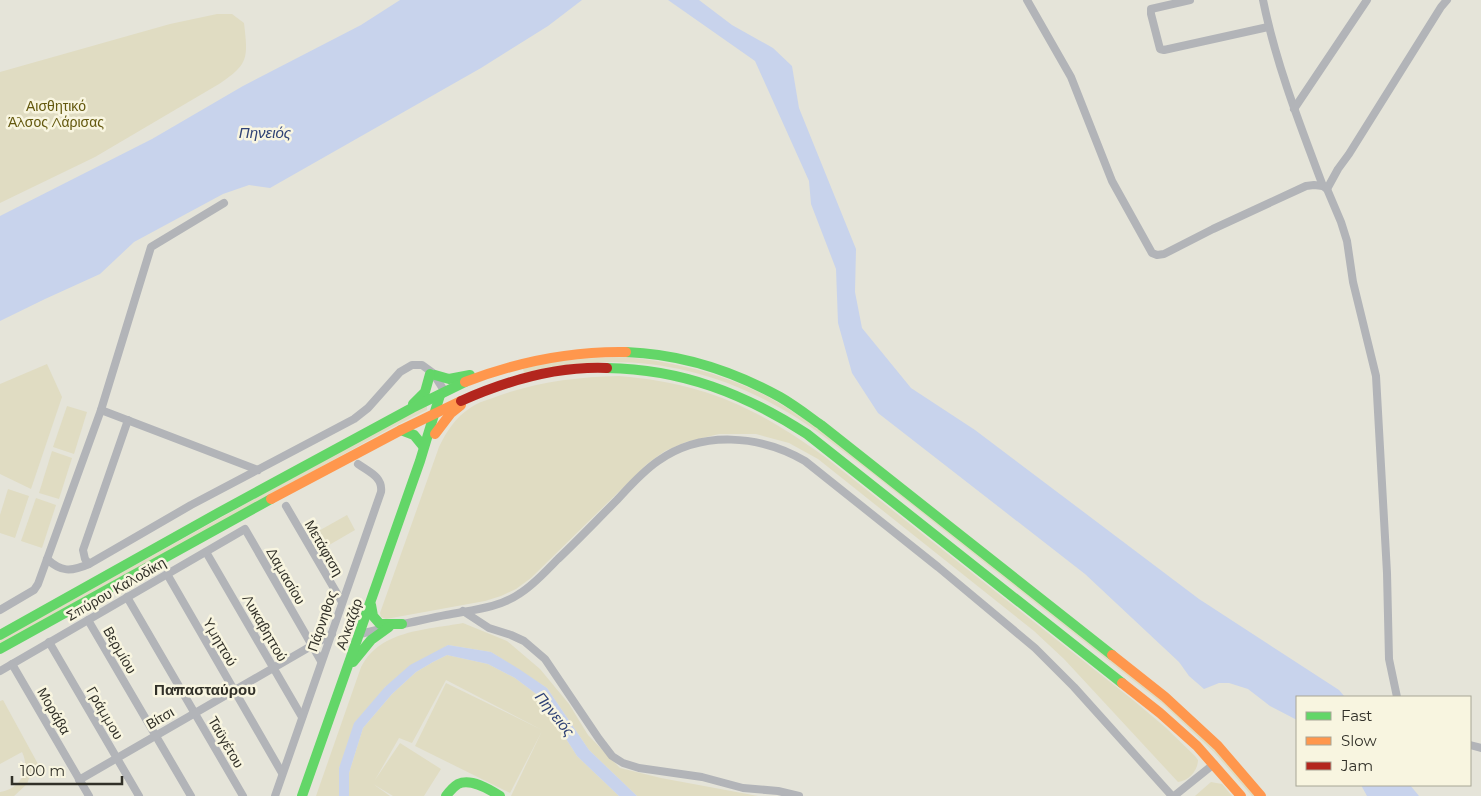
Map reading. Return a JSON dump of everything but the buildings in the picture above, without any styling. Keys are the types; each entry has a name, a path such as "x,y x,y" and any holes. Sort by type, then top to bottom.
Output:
{"main road":[{"path":"0,634 398,416 442,393 489,373 524,362 561,355 602,351 635,352 674,357 713,368 745,380 782,398 844,442 1166,696 1218,746 1261,796"},
{"path":"0,649 293,486 445,408 500,384 535,374 590,367 624,367 671,374 715,386 767,410 798,428 839,458 1160,713 1214,764 1241,796"},
{"path":"398,416 425,392 432,374 450,379 489,373"},
{"name":"Αλκαζάρ","path":"420,461 445,408 442,393"},
{"name":"Αλκαζάρ","path":"302,796 349,666 442,393"},
{"path":"434,434 451,413 479,393"},
{"path":"401,430 412,433 423,446"},
{"path":"371,602 372,614 377,621 384,625 402,624"},
{"path":"349,666 371,640 389,628"},
{"path":"446,796 453,787 464,782 477,785 500,796"}],"street":[{"path":"1027,0 1071,77 1112,181 1152,253 1157,255 1164,254 1306,186 1314,185 1325,188"},
{"path":"1190,0 1152,9 1151,14 1160,50 1268,27"},
{"path":"1262,0 1268,27 1294,109 1345,233 1353,282 1376,376 1387,573 1389,659 1397,696"},
{"path":"1294,109 1367,0"},
{"path":"1325,188 1360,137 1447,0"},
{"path":"0,610 34,590 38,584 101,410 151,247 224,203"},
{"path":"47,559 57,568 63,569 76,569 89,564 191,505 354,419 368,408 403,370 414,364 423,366 432,374 442,393"},
{"path":"101,410 258,470"},
{"path":"89,564 85,559 83,550 128,420"},
{"path":"360,634 509,600 527,588 575,543 642,473 670,453 698,443 721,439 765,443 805,461 1029,642 1069,681 1173,796 1214,764"},
{"name":"Πάρνηθος","path":"275,796 382,489 378,478 358,464"},
{"name":"Μετάφτση","path":"286,506 342,602"},
{"name":"Σπύρου Καλοδίκη","path":"0,670 245,529"},
{"name":"Δαμασίου","path":"245,529 322,661"},
{"name":"Λυκαβηττού","path":"206,552 302,717"},
{"name":"Υμηττού","path":"167,574 282,773"},
{"name":"Ταϋγέτου","path":"127,597 243,796"},
{"path":"463,611 489,628 524,640 545,659 612,756 623,763 639,768 702,777 743,788 778,791 799,796"},
{"name":"Βερμίου","path":"88,620 191,796"},
{"name":"Βίτσι","path":"79,780 332,634"},
{"name":"Γράμμου","path":"49,642 139,796"},
{"name":"Μοράβα","path":"12,664 89,796"}],"green space":[{"name":"Αισθητικό Άλσος Λάρισας","path":"217,14 232,14 244,23 246,52 241,65 236,71 219,84 95,157 0,203 0,72 170,24"},
{"path":"625,357 663,362 719,376 772,399 824,432 1130,673 1212,745 1257,796 1252,796 1214,752 1163,704 827,438 782,409 720,380 656,365 624,362 591,363 558,366 524,373 523,369 561,361"},
{"path":"47,364 62,397 31,489 0,474 0,384"},
{"path":"619,376 649,379 677,385 728,400 776,424 800,439 1165,727 1198,760 1192,775 1178,782 1064,659 1034,631 818,459 789,443 756,434 719,434 686,442 665,451 647,464 531,578 516,589 485,601 386,619 381,617 380,613 439,447 456,420 470,408 480,403 527,387 573,379"},
{"path":"67,406 87,412 74,454 53,447"},
{"path":"427,406 427,410 391,428 0,644 0,640 390,424"},
{"path":"52,451 72,458 59,499 39,493"},
{"path":"8,489 29,496 15,538 0,533 0,515"},
{"path":"36,498 56,505 42,548 21,541"},
{"path":"347,515 355,530 324,548 315,533"},
{"path":"463,623 507,641 540,669 569,704 588,735 620,768 661,778 758,796 637,796 589,750 547,688 491,652 448,645 385,687 339,768 339,796 316,796 360,670 368,657 390,639 419,630"},
{"path":"447,655 488,664 515,678 539,696 577,756 619,796 511,796 542,731 510,793 415,746 446,683 542,730 446,680 412,743 399,738 375,780 400,743 441,769 424,796 393,796 373,784 390,796 349,796 349,773 363,728 392,694 416,672"},
{"path":"3,700 38,764 33,767 27,784 14,796 0,796 0,792 18,783 22,778 25,765 22,752 0,764 0,701"},
{"path":"1211,782 1222,784 1232,796 1195,796"}],"water":[{"name":"Πηνειός","path":"400,0 582,0 548,26 481,68 270,188 249,185 223,194 134,242 100,274 0,321 0,216 152,139 243,86 361,25"},
{"path":"668,0 699,0 732,25 773,48 792,66 799,108 856,249 855,292 862,328 911,388 975,430 1199,599 1339,690 1344,696 1296,696 1296,719 1270,706 1248,689 1229,683 1219,683 1204,689 1189,676 1179,662 1085,574 878,413 852,373 838,323 836,269 811,204 809,181 755,61"},
{"name":"Πηνειός","path":"448,645 491,652 547,688 589,750 637,796 619,796 577,756 539,696 515,678 488,664 447,655 416,672 392,694 363,728 349,773 349,796 339,796 339,768 354,723 385,687 410,665"},
{"path":"1362,786 1411,786 1419,796 1367,796"}],"traffic: fast":[{"path":"626,352 666,356 706,366 744,379 785,400 821,425 1112,655"},
{"path":"607,368 635,369 661,373 712,386 760,407 807,434 1122,683"},
{"path":"413,404 425,392 430,374"},
{"path":"435,375 449,379 470,375"},
{"path":"0,635 218,513 412,408 465,382"},
{"path":"302,796 420,461 440,395"},
{"path":"401,430 414,435 423,446"},
{"path":"0,649 271,499"},
{"path":"371,605 373,616 380,624 402,624"},
{"path":"353,662 371,640 389,627"},
{"path":"446,796 458,784 468,782 480,785 500,796"}],"traffic: slow":[{"path":"465,382 524,363 544,359 585,353 626,352"},
{"path":"271,499 403,429 461,401"},
{"path":"435,434 451,413 461,405"},
{"path":"1112,655 1165,697 1218,746 1261,796"},
{"path":"1122,683 1197,746 1241,796"}],"traffic: jam":[{"path":"461,401 496,387 532,376 569,369 607,368"}],"district":[{"name":"Παπασταύρου","path":"205,689"}]}
